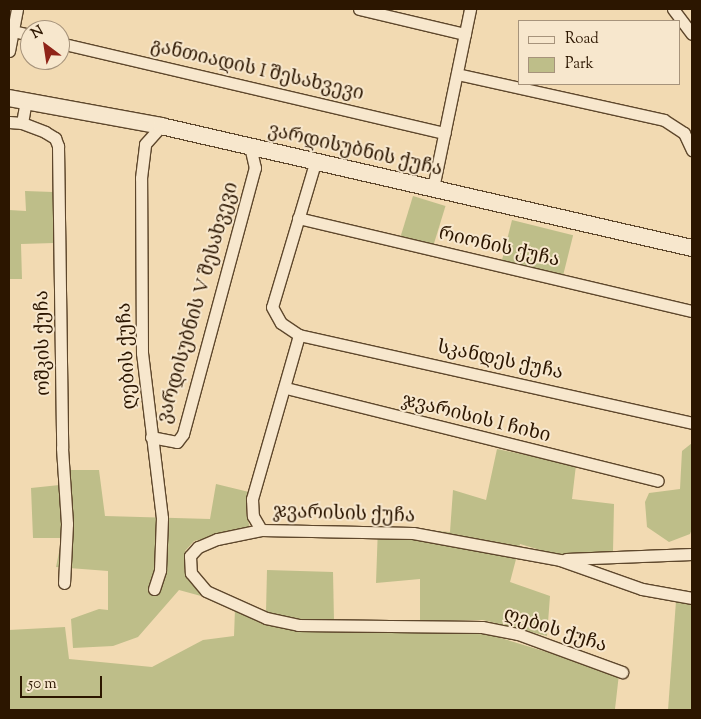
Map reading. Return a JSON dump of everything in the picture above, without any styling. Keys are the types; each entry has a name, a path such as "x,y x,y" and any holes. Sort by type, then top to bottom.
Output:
{"street":[{"path":"9,51 17,9"},
{"path":"359,9 465,34"},
{"path":"433,188 470,9"},
{"path":"673,9 692,34"},
{"path":"13,31 20,33"},
{"name":"განთიადის I შესახვევი","path":"70,44 445,133"},
{"path":"457,74 664,120 684,134 692,150"},
{"name":"ვარდისუბნის ქუჩა","path":"9,98 160,126 692,248"},
{"path":"22,123 26,100"},
{"name":"ოშკის ქუჩა","path":"9,122 22,123 45,132 54,138 58,146 62,448 67,524 64,583"},
{"name":"ღების ქუჩა","path":"154,589 160,570 162,518 142,353 141,178 145,144 160,126"},
{"name":"ვარდისუბნის V შესახვევი","path":"151,437 177,442 182,434 255,168 250,147"},
{"path":"299,336 281,324 272,307 315,163"},
{"name":"რიონის ქუჩა","path":"298,218 692,311"},
{"name":"ჯვარისის ქუჩა","path":"299,336 286,388 252,498 253,516 261,530 413,533 560,560 642,589 692,598"},
{"name":"სკანდეს ქუჩა","path":"299,336 692,423"},
{"name":"ჯვარისის I ჩიხი","path":"286,388 658,481"},
{"name":"ღების ქუჩა","path":"261,530 198,547 190,556 191,573 206,591 274,620 298,625 482,627 518,634 622,672"},
{"path":"560,560 692,554"}],"green space":[{"path":"25,191 53,192 54,243 21,244 22,279 9,279 9,210 26,211"},
{"path":"413,196 446,206 433,247 400,237"},
{"path":"512,220 573,235 563,277 502,262"},
{"path":"692,443 692,529 690,534 669,542 647,527 645,502 649,493 680,489 682,451"},
{"path":"497,449 576,465 572,499 614,504 613,552 564,557 520,544 510,582 550,596 547,636 483,620 420,621 420,579 376,583 378,526 450,532 453,490 486,500"},
{"path":"67,470 99,470 105,516 210,519 216,484 249,492 246,512 250,528 194,541 185,551 184,570 201,596 179,590 138,637 113,646 73,648 71,619 99,609 108,610 108,571 56,567 62,538 33,538 31,488 69,484"},
{"path":"267,570 333,572 334,621 297,621 266,612"},
{"path":"676,601 692,603 692,710 668,710"},
{"path":"235,609 263,620 478,631 619,674 615,709 630,710 9,710 9,630 65,627 69,659 152,667 203,640 234,636"}]}
